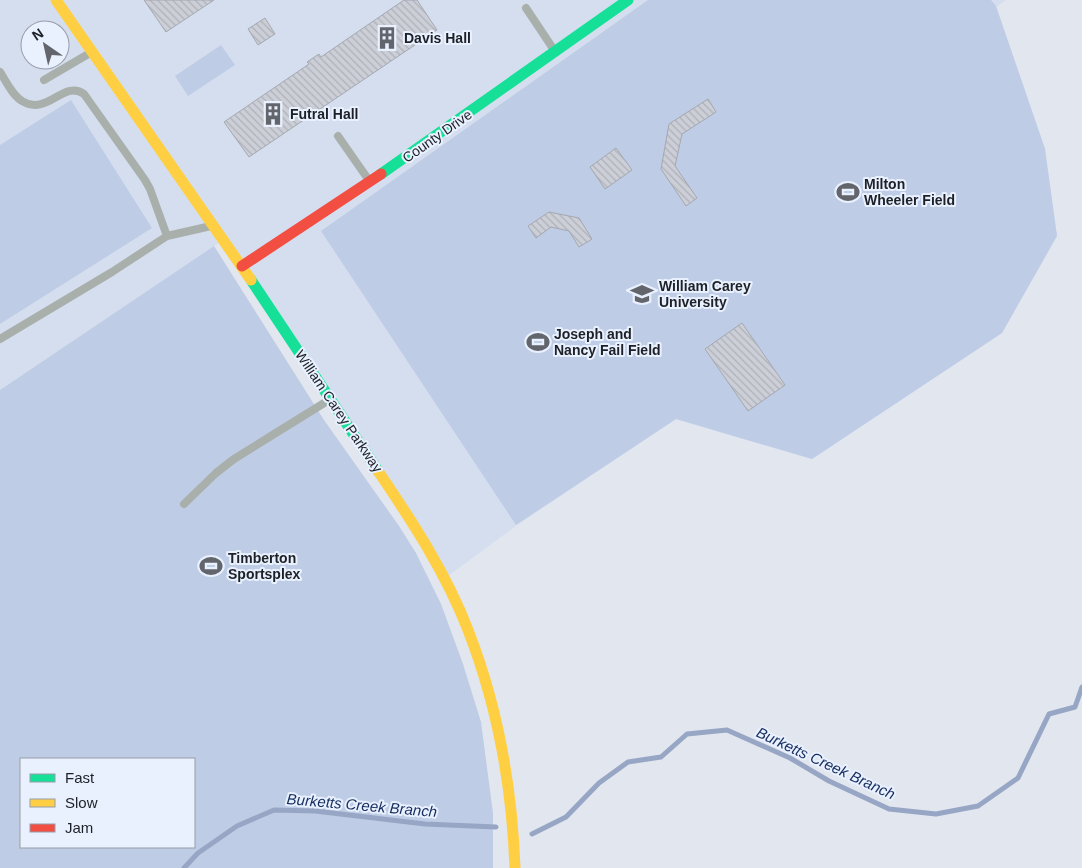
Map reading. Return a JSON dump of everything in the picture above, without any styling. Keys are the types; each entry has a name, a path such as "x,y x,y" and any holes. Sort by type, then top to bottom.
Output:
{"street":[{"name":"William Carey Parkway","path":"56,0 242,266 426,546 468,629 486,682 506,766 515,868"},
{"name":"County Drive","path":"242,266 370,182 555,52 612,5 628,0"}],"lane":[{"path":"526,8 555,52"},
{"path":"44,80 92,52"},
{"path":"0,72 18,97 31,104 49,102 72,90 80,91 84,94 150,189 167,236"},
{"path":"338,136 370,182"},
{"path":"0,338 112,272 167,236 213,225"},
{"path":"184,504 216,473 234,459 331,399"}],"shaded area":[{"name":"William Carey University","path":"0,0 1006,0 996,7 1045,149 1057,236 1002,333 812,459 676,419 517,525 444,579 223,240 0,390"},
{"name":"William Carey University","path":"648,0 991,0 996,6 1045,149 1057,236 1002,333 812,459 676,419 516,525 321,231"},
{"path":"221,45 235,65 188,96 175,76"},
{"path":"71,100 152,228 0,324 0,145"},
{"name":"Timberton Sportsplex","path":"214,246 324,420 399,526 416,553 441,604 463,664 481,722 493,813 493,868 0,868 0,390"}],"building":[{"path":"144,0 214,0 166,32"},
{"path":"404,0 417,0 437,30 249,157 224,122 309,64 307,62 319,54 321,57"},
{"path":"265,18 275,34 258,45 248,29"},
{"path":"708,99 716,112 682,134 675,166 697,198 686,206 661,169 669,124"},
{"path":"616,148 632,170 605,189 590,167"},
{"path":"549,212 579,218 592,239 579,247 569,231 551,227 536,238 528,226"},
{"path":"742,323 785,385 748,411 705,349"}],"waterway":[{"name":"Burketts Creek Branch","path":"532,834 566,817 599,783 628,762 661,757 687,734 727,730 790,758 829,781 889,809 936,814 978,806 1018,778 1049,714 1075,707 1082,687"},
{"name":"Burketts Creek Branch","path":"184,868 198,853 237,826 274,810 315,811 425,824 496,827"}],"traffic: fast":[{"path":"381,174 628,0"},
{"path":"251,280 378,471"}],"traffic: slow":[{"path":"56,0 251,280"},
{"path":"378,471 416,528 439,568 459,609 479,659 502,747 511,807 515,868"}],"traffic: jam":[{"path":"242,266 381,174"}],"place":[{"name":"Davis Hall","path":"387,38"},
{"name":"Futral Hall","path":"273,114"},
{"name":"Milton Wheeler Field","path":"848,192"},
{"name":"William Carey University","path":"642,294"},
{"name":"Joseph and Nancy Fail Field","path":"538,342"},
{"name":"Timberton Sportsplex","path":"211,566"}]}
